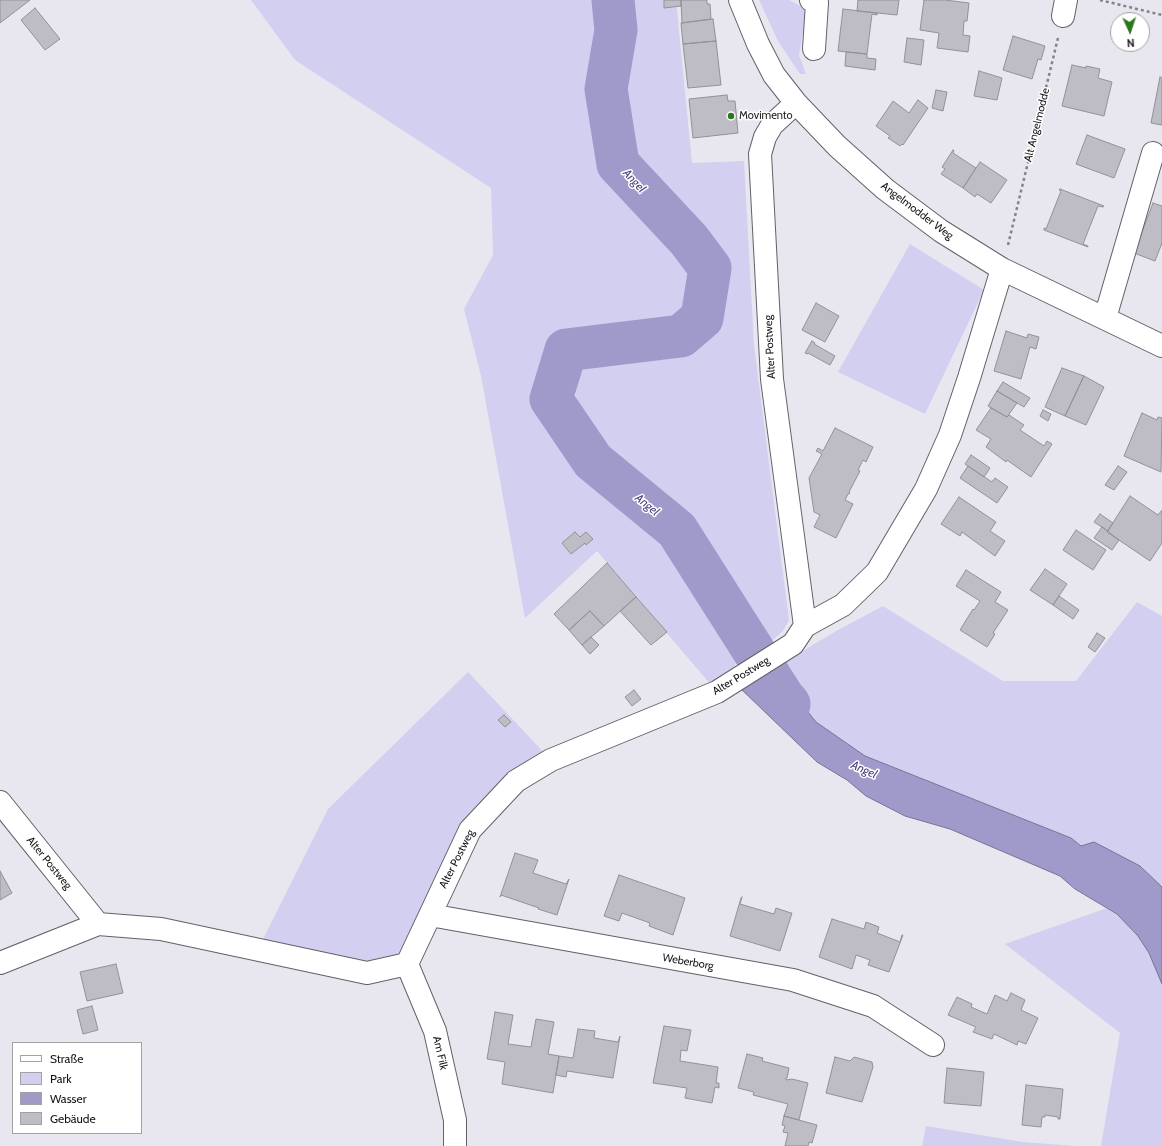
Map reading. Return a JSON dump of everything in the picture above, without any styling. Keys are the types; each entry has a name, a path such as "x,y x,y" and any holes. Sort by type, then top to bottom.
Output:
{"street":[{"name":"Angelmodder Weg","path":"740,0 758,44 774,75 796,103 837,146 885,189 941,231 1004,259 1105,318 1162,346"},
{"path":"811,0 816,3 814,49"},
{"name":"Alter Postweg","path":"796,103 772,126 765,136 760,154 772,379 805,626"},
{"path":"1105,318 1153,153"},
{"name":"Alter Postweg","path":"407,964 470,830 516,780 551,760 717,692 793,644 805,626 843,605 877,572 926,489 950,435 1004,259"},
{"name":"Alter Postweg","path":"0,802 98,924"},
{"name":"Weberborg","path":"430,915 793,980 873,1006 933,1046"},
{"path":"0,963 98,924 161,929 367,973 407,964"},
{"name":"Am Filk","path":"407,964 435,1030 455,1120 455,1146"}],"path":[{"path":"1100,0 1162,15"},
{"name":"Alt Angelmodde","path":"1004,259 1065,8"}],"green space":[{"path":"251,0 613,0 616,30 606,89 618,164 689,240 710,268 702,318 681,336 566,350 551,399 593,461 677,530 737,660 729,684 717,692 597,551 525,618 481,376 464,309 493,255 491,188 295,60"},
{"path":"618,0 676,0 692,163 744,161 754,345 789,620 783,631 768,644 691,522 653,489 606,453 576,412 575,379 585,360 682,341 707,319 714,268 691,236 626,163 611,86 621,32"},
{"path":"759,0 789,0 802,7 806,14 799,55 806,74 800,74 778,41"},
{"path":"910,244 984,290 925,414 838,372"},
{"path":"1137,602 1162,616 1162,887 1140,866 1081,846 1071,838 865,756 816,722 804,707 796,689 778,666 836,631 883,606 1003,681 1076,681"},
{"path":"468,672 551,760 470,830 407,964 367,973 258,949 328,809"},
{"path":"1107,908 1117,914 1138,936 1149,953 1162,984 1162,1146 1101,1146 1120,1033 1005,944"},
{"path":"926,1126 1023,1142 1076,1146 922,1146"}],"water":[{"path":"778,666 796,689 804,707 816,722 865,756 1071,838 1081,846 1094,842 1140,866 1162,887 1162,984 1149,953 1138,936 1117,914 1075,889 1060,876 950,829 905,816 866,796 847,780 817,762 741,689"}],"building":[{"path":"0,0 30,0 0,23"},
{"path":"664,0 681,0 681,6 664,8"},
{"path":"681,0 707,0 707,4 710,4 711,19 682,23"},
{"path":"858,0 899,0 897,15 857,11"},
{"path":"924,0 945,0 969,3 967,21 964,21 963,35 970,36 968,52 937,48 939,33 920,30"},
{"path":"35,8 60,39 45,50 21,20"},
{"path":"843,9 877,13 877,15 872,14 867,54 838,51"},
{"path":"713,19 716,41 683,44 681,23"},
{"path":"1013,36 1045,46 1041,60 1038,59 1032,79 1003,70"},
{"path":"907,38 924,40 921,65 904,62"},
{"path":"716,41 721,85 688,88 683,44"},
{"path":"846,52 867,54 867,58 876,59 875,70 845,66"},
{"path":"1072,65 1100,69 1098,78 1112,82 1104,116 1062,106"},
{"path":"979,71 1002,78 997,100 974,96"},
{"path":"1160,77 1162,78 1162,125 1151,123"},
{"path":"936,90 947,92 943,111 932,108"},
{"path":"727,95 728,101 735,101 738,133 693,138 689,99"},
{"path":"918,100 928,108 903,145 902,144 900,146 888,138 890,136 876,126 893,101 909,113"},
{"path":"1087,135 1125,149 1114,178 1076,164"},
{"path":"953,150 953,153 976,168 963,188 941,174 945,169 942,167"},
{"path":"980,162 1007,180 991,203 977,194 975,197 963,188"},
{"path":"1060,189 1104,206 1098,206 1083,244 1088,247 1044,230 1044,228 1046,229 1061,191 1059,190"},
{"path":"1153,203 1162,206 1162,243 1155,261 1134,253"},
{"path":"816,303 839,316 825,342 802,330"},
{"path":"1006,331 1027,338 1028,334 1039,337 1036,349 1030,347 1021,379 994,371"},
{"path":"812,341 815,343 814,344 835,356 830,365 808,353 805,353"},
{"path":"1062,368 1084,376 1065,416 1045,407"},
{"path":"1084,376 1104,387 1086,425 1065,416"},
{"path":"1003,382 1030,398 1024,407 997,391"},
{"path":"997,391 1017,403 1007,417 988,406"},
{"path":"991,408 1007,417 1009,415 1024,425 1020,430 1044,446 1047,441 1052,444 1031,477 1007,460 1006,462 986,447 991,439 976,430"},
{"path":"1043,410 1051,414 1048,421 1040,416"},
{"path":"1142,413 1157,420 1158,417 1162,418 1161,472 1124,456"},
{"path":"835,428 873,447 866,462 863,460 858,470 860,471 849,492 850,493 845,500 853,504 836,538 814,527 820,515 814,512 809,478 822,454 816,451 818,448 823,451"},
{"path":"971,455 990,468 984,477 965,464"},
{"path":"968,466 992,482 995,478 1008,487 997,503 960,478"},
{"path":"1118,466 1127,472 1114,490 1105,485"},
{"path":"1130,496 1158,515 1162,510 1162,543 1150,561 1107,532"},
{"path":"959,497 996,522 990,531 1005,541 995,556 962,532 960,536 941,524"},
{"path":"1100,514 1113,523 1108,531 1094,522"},
{"path":"1102,527 1119,540 1112,550 1094,538"},
{"path":"1076,530 1106,550 1093,570 1063,550"},
{"path":"575,532 580,537 586,532 593,539 586,545 585,543 571,554 562,543"},
{"path":"607,563 636,597 604,626 590,611 569,630 554,614"},
{"path":"1045,569 1067,584 1053,605 1030,590"},
{"path":"966,570 1001,592 995,602 1008,610 993,633 995,634 987,647 960,630 973,609 974,610 980,601 956,586"},
{"path":"1059,596 1079,610 1073,619 1053,605"},
{"path":"636,597 667,632 651,645 620,611"},
{"path":"590,611 604,626 582,645 569,630"},
{"path":"1097,633 1105,638 1095,652 1088,647"},
{"path":"591,637 599,645 590,654 582,645"},
{"path":"634,690 641,699 632,706 625,697"},
{"path":"504,715 511,722 505,727 498,720"},
{"path":"515,853 538,860 533,873 566,884 569,879 557,915 501,895 500,897"},
{"path":"0,871 12,893 0,900"},
{"path":"619,875 685,898 673,935 649,926 650,923 622,913 619,921 604,916"},
{"path":"742,897 740,904 774,914 776,908 792,913 780,951 730,936"},
{"path":"832,919 864,929 866,922 879,927 877,933 900,942 903,935 889,972 868,965 870,960 856,955 852,969 819,957"},
{"path":"116,964 123,993 87,1001 80,972"},
{"path":"1011,993 1025,1000 1021,1010 1038,1018 1026,1044 1018,1041 1017,1045 994,1034 992,1039 973,1032 976,1027 948,1015 957,997 972,1004 971,1007 987,1014 995,995 1007,1001"},
{"path":"92,1006 98,1030 83,1034 77,1010"},
{"path":"495,1012 513,1015 508,1044 531,1047 536,1019 554,1022 548,1054 559,1056 553,1093 502,1084 505,1062 487,1059"},
{"path":"664,1026 691,1030 687,1051 681,1050 680,1061 718,1067 716,1083 719,1083 719,1088 715,1087 712,1103 685,1098 687,1088 653,1083"},
{"path":"578,1029 595,1031 594,1038 618,1042 620,1036 613,1078 567,1071 566,1077 556,1075 559,1056 573,1058"},
{"path":"747,1054 763,1058 762,1061 789,1068 786,1080 792,1079 808,1083 799,1120 784,1116 788,1104 753,1095 754,1092 738,1088"},
{"path":"835,1057 850,1061 854,1057 872,1062 873,1067 862,1102 826,1093"},
{"path":"947,1068 984,1072 981,1106 944,1103"},
{"path":"1026,1085 1063,1089 1060,1119 1058,1119 1058,1117 1045,1115 1045,1117 1042,1117 1041,1127 1022,1125"},
{"path":"784,1116 817,1125 812,1143 809,1142 808,1146 785,1146 788,1133 783,1132 785,1126 782,1125"}],"waterway":[{"name":"Angel","path":"613,0 616,30 606,89 618,164 689,240 710,268 702,318 681,336 566,350 551,399 593,461 677,530 783,697 789,704"}],"place":[{"name":"Movimento","path":"731,116"}]}
